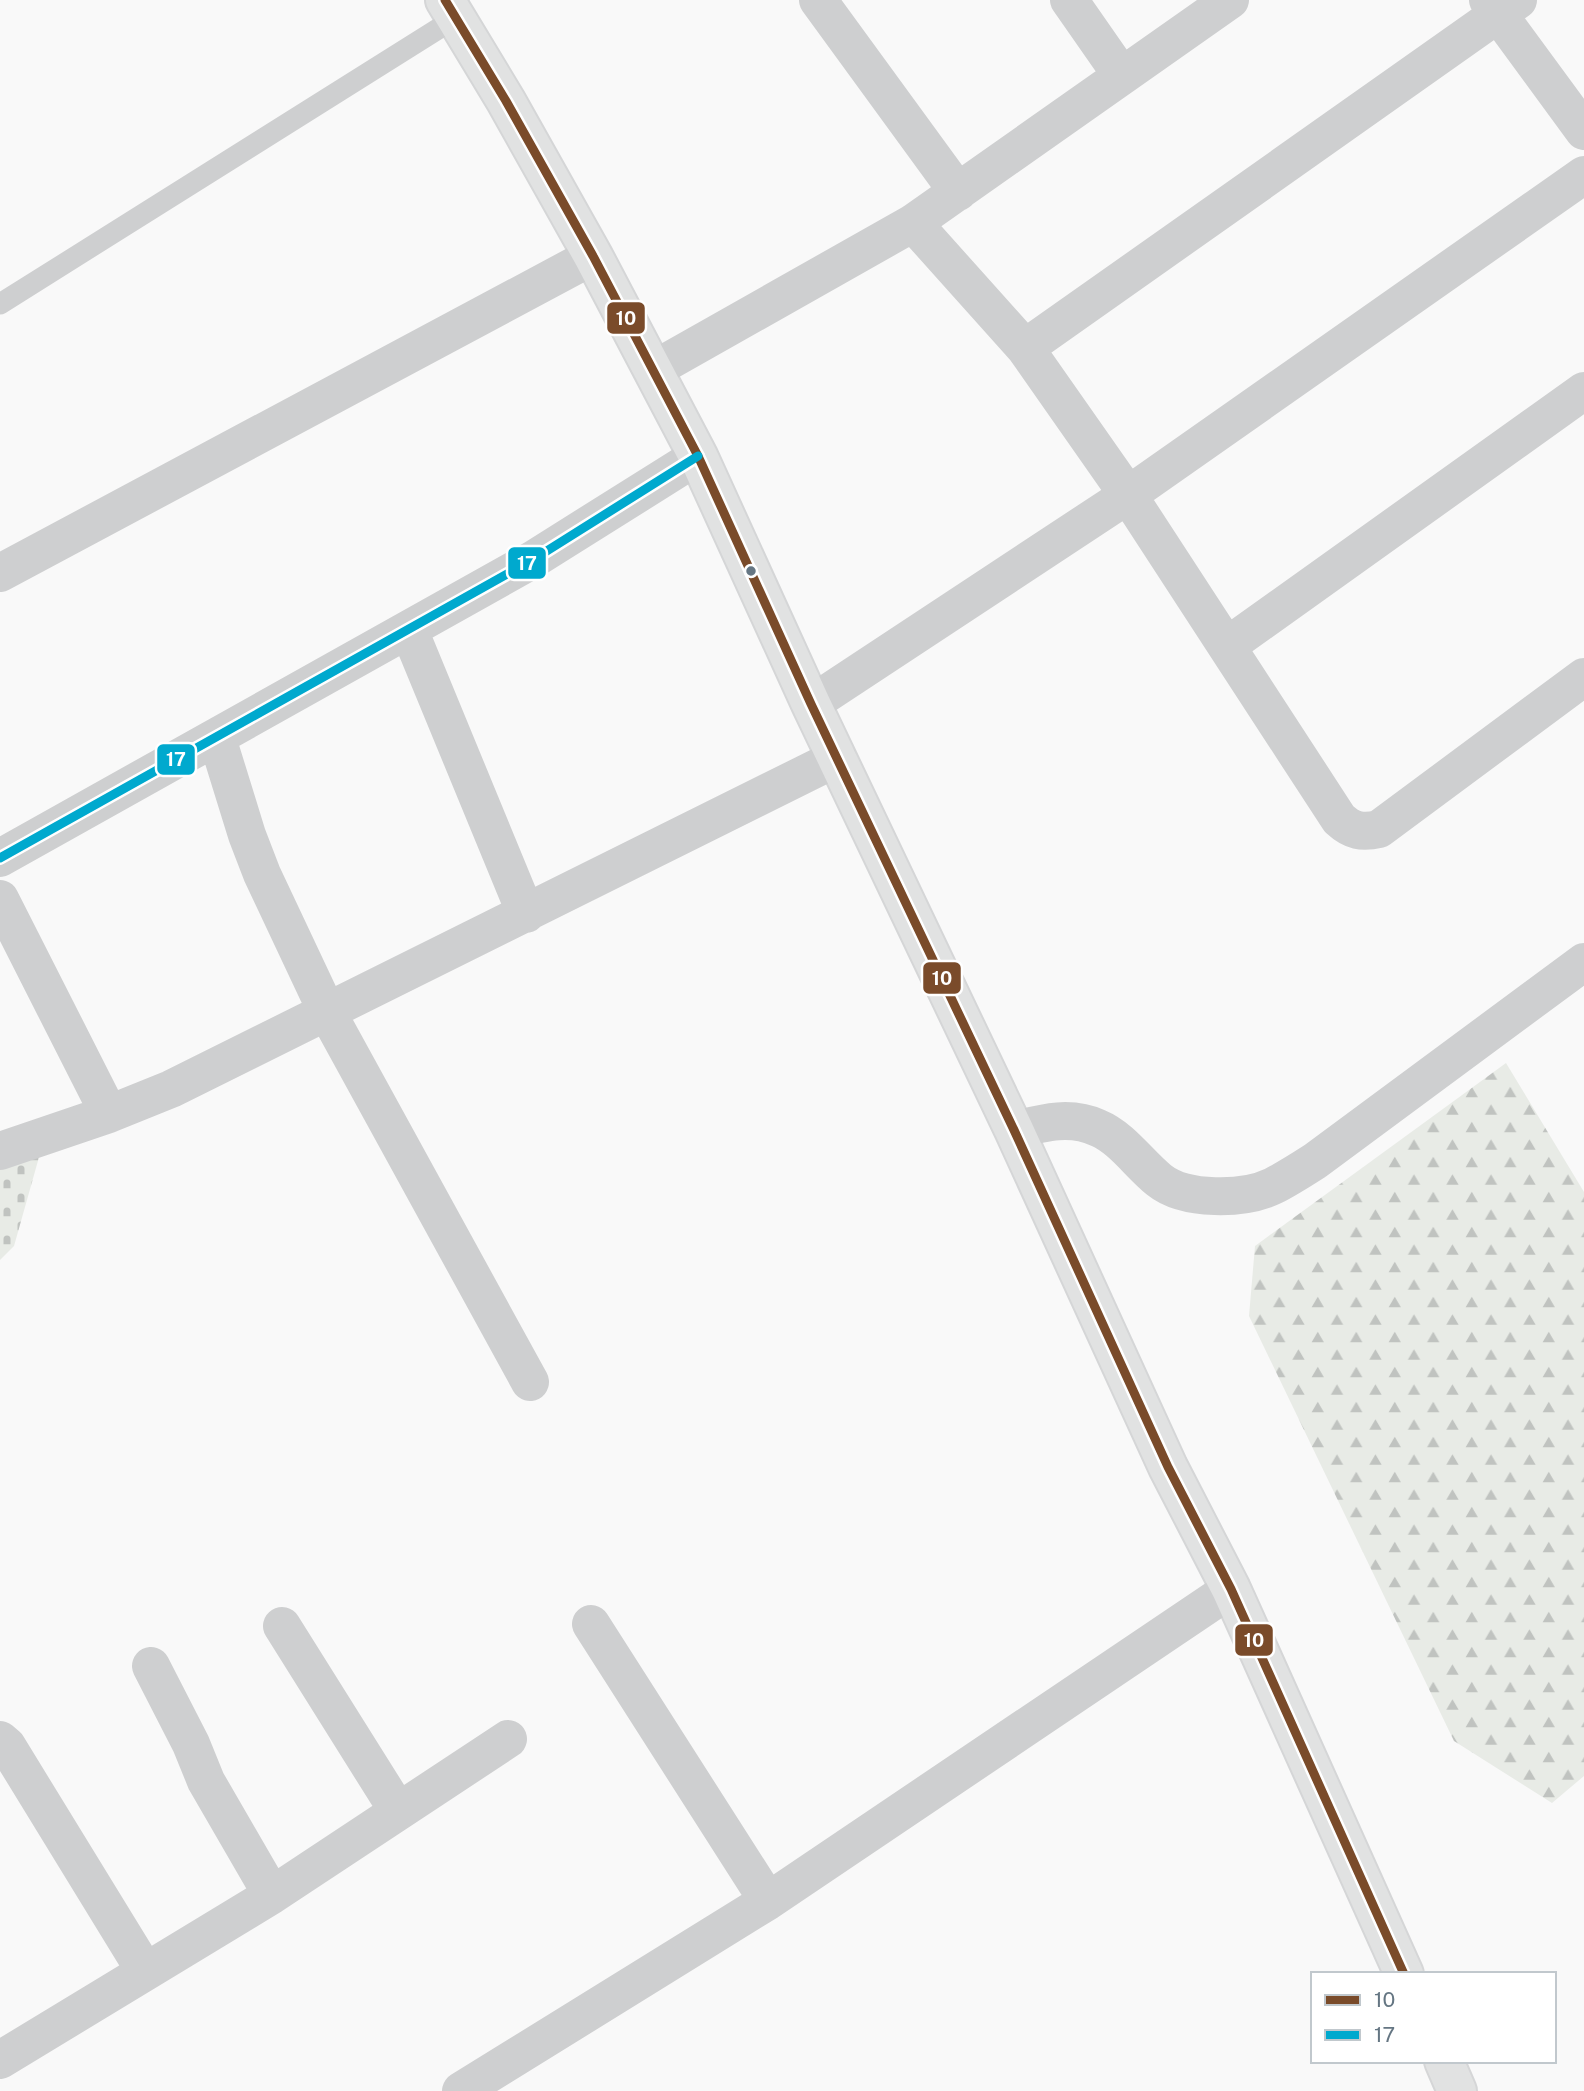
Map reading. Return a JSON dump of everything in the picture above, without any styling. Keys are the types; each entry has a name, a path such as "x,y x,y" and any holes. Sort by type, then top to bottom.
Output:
{"main road":[{"path":"451,8 593,256 698,456 811,704 1014,1130 1168,1467 1231,1589 1403,1972"},
{"path":"1445,2063 1457,2091"}],"street":[{"path":"818,0 958,192"},
{"path":"1069,0 1122,76"},
{"path":"653,370 914,223 1230,0"},
{"path":"1026,348 1501,5 1584,131"},
{"path":"811,704 1128,495 1584,175"},
{"path":"914,223 1026,348 1128,495 1339,819 1347,827 1358,831 1379,829 1398,817 1584,677"},
{"path":"0,573 593,256"},
{"path":"1227,646 1584,391"},
{"path":"0,858 534,559 698,456"},
{"path":"409,630 526,914"},
{"path":"217,738 262,874 327,1012 530,1382"},
{"path":"0,1151 109,1114 171,1089 838,758"},
{"path":"0,899 109,1114"},
{"path":"1014,1130 1052,1121 1079,1122 1098,1128 1116,1139 1162,1182 1196,1196 1233,1195 1271,1187 1315,1161 1584,962"},
{"path":"461,2091 768,1901 1231,1589"},
{"path":"592,1624 768,1901"},
{"path":"282,1626 398,1811"},
{"path":"151,1666 191,1744 206,1781 272,1895"},
{"path":"1,2057 272,1895 508,1739"},
{"path":"0,1740 7,1746 145,1971"}],"lane":[{"path":"0,304 451,8"}],"green space":[{"path":"1506,1063 1584,1192 1584,1776 1552,1803 1454,1741 1249,1316 1255,1246"},
{"path":"43,1143 14,1246 0,1260 0,1159"}],"transit line":[{"name":"10","path":"445,0 506,101 593,256 698,456 811,704 1014,1130 1168,1467 1231,1589 1403,1972"},
{"name":"17","path":"0,858 534,559 698,456"}]}
